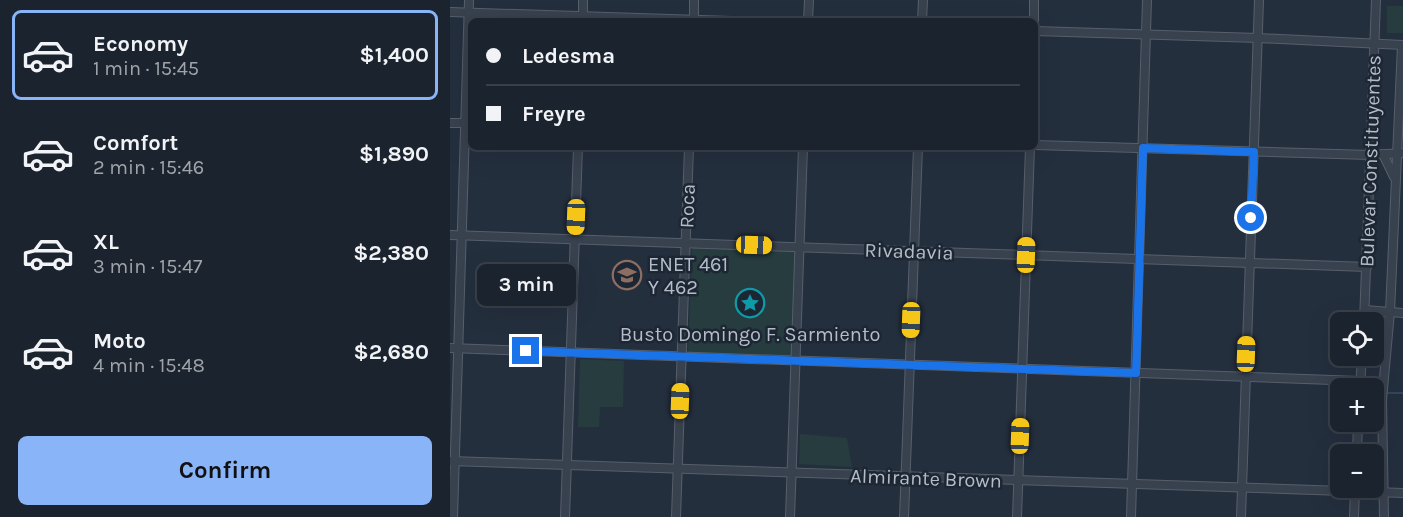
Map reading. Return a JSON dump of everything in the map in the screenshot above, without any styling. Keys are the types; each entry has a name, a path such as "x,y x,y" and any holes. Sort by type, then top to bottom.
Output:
{"street":[{"path":"469,18 470,0"},
{"path":"583,18 584,0"},
{"path":"694,0 694,18"},
{"path":"808,0 808,18"},
{"path":"922,0 922,18"},
{"path":"1034,0 1034,18"},
{"path":"1131,517 1147,0"},
{"path":"1241,517 1259,0"},
{"name":"Bulevar Constituyentes","path":"1365,310 1370,155 1377,43 1376,0"},
{"path":"450,12 564,18"},
{"path":"1038,31 1403,45 1400,153 1396,187 1390,312 1382,392 1383,444"},
{"path":"450,123 468,123"},
{"path":"453,517 454,348 468,142"},
{"path":"1038,145 1370,155 1400,153"},
{"path":"565,517 578,150"},
{"name":"Roca","path":"676,517 689,150"},
{"path":"789,517 803,150"},
{"path":"904,517 918,150"},
{"path":"1017,517 1030,150"},
{"path":"1383,154 1392,168 1396,187"},
{"name":"Rivadavia","path":"450,235 1367,267"},
{"path":"1365,310 1403,313"},
{"path":"454,348 1246,377 1330,383"},
{"name":"Almirante Brown","path":"453,461 1242,489 1330,490"},
{"name":"Almirante Brown","path":"1384,492 1403,493"},
{"path":"1354,517 1355,498"},
{"path":"1383,498 1384,517"}],"green space":[{"path":"1387,6 1403,6 1403,33 1387,33"},
{"path":"692,247 795,252 791,357 688,353"},
{"path":"580,359 624,361 623,407 600,407 599,427 578,427"},
{"path":"800,434 847,438 852,467 799,464"}],"waterway":[{"path":"1386,393 1403,393"}],"place":[{"name":"ENET 461 Y 462","path":"627,275"},
{"name":"Busto Domingo F. Sarmiento","path":"750,303"}],"route":[{"path":"526,351 1136,373 1143,148 1254,152 1251,218"}]}
